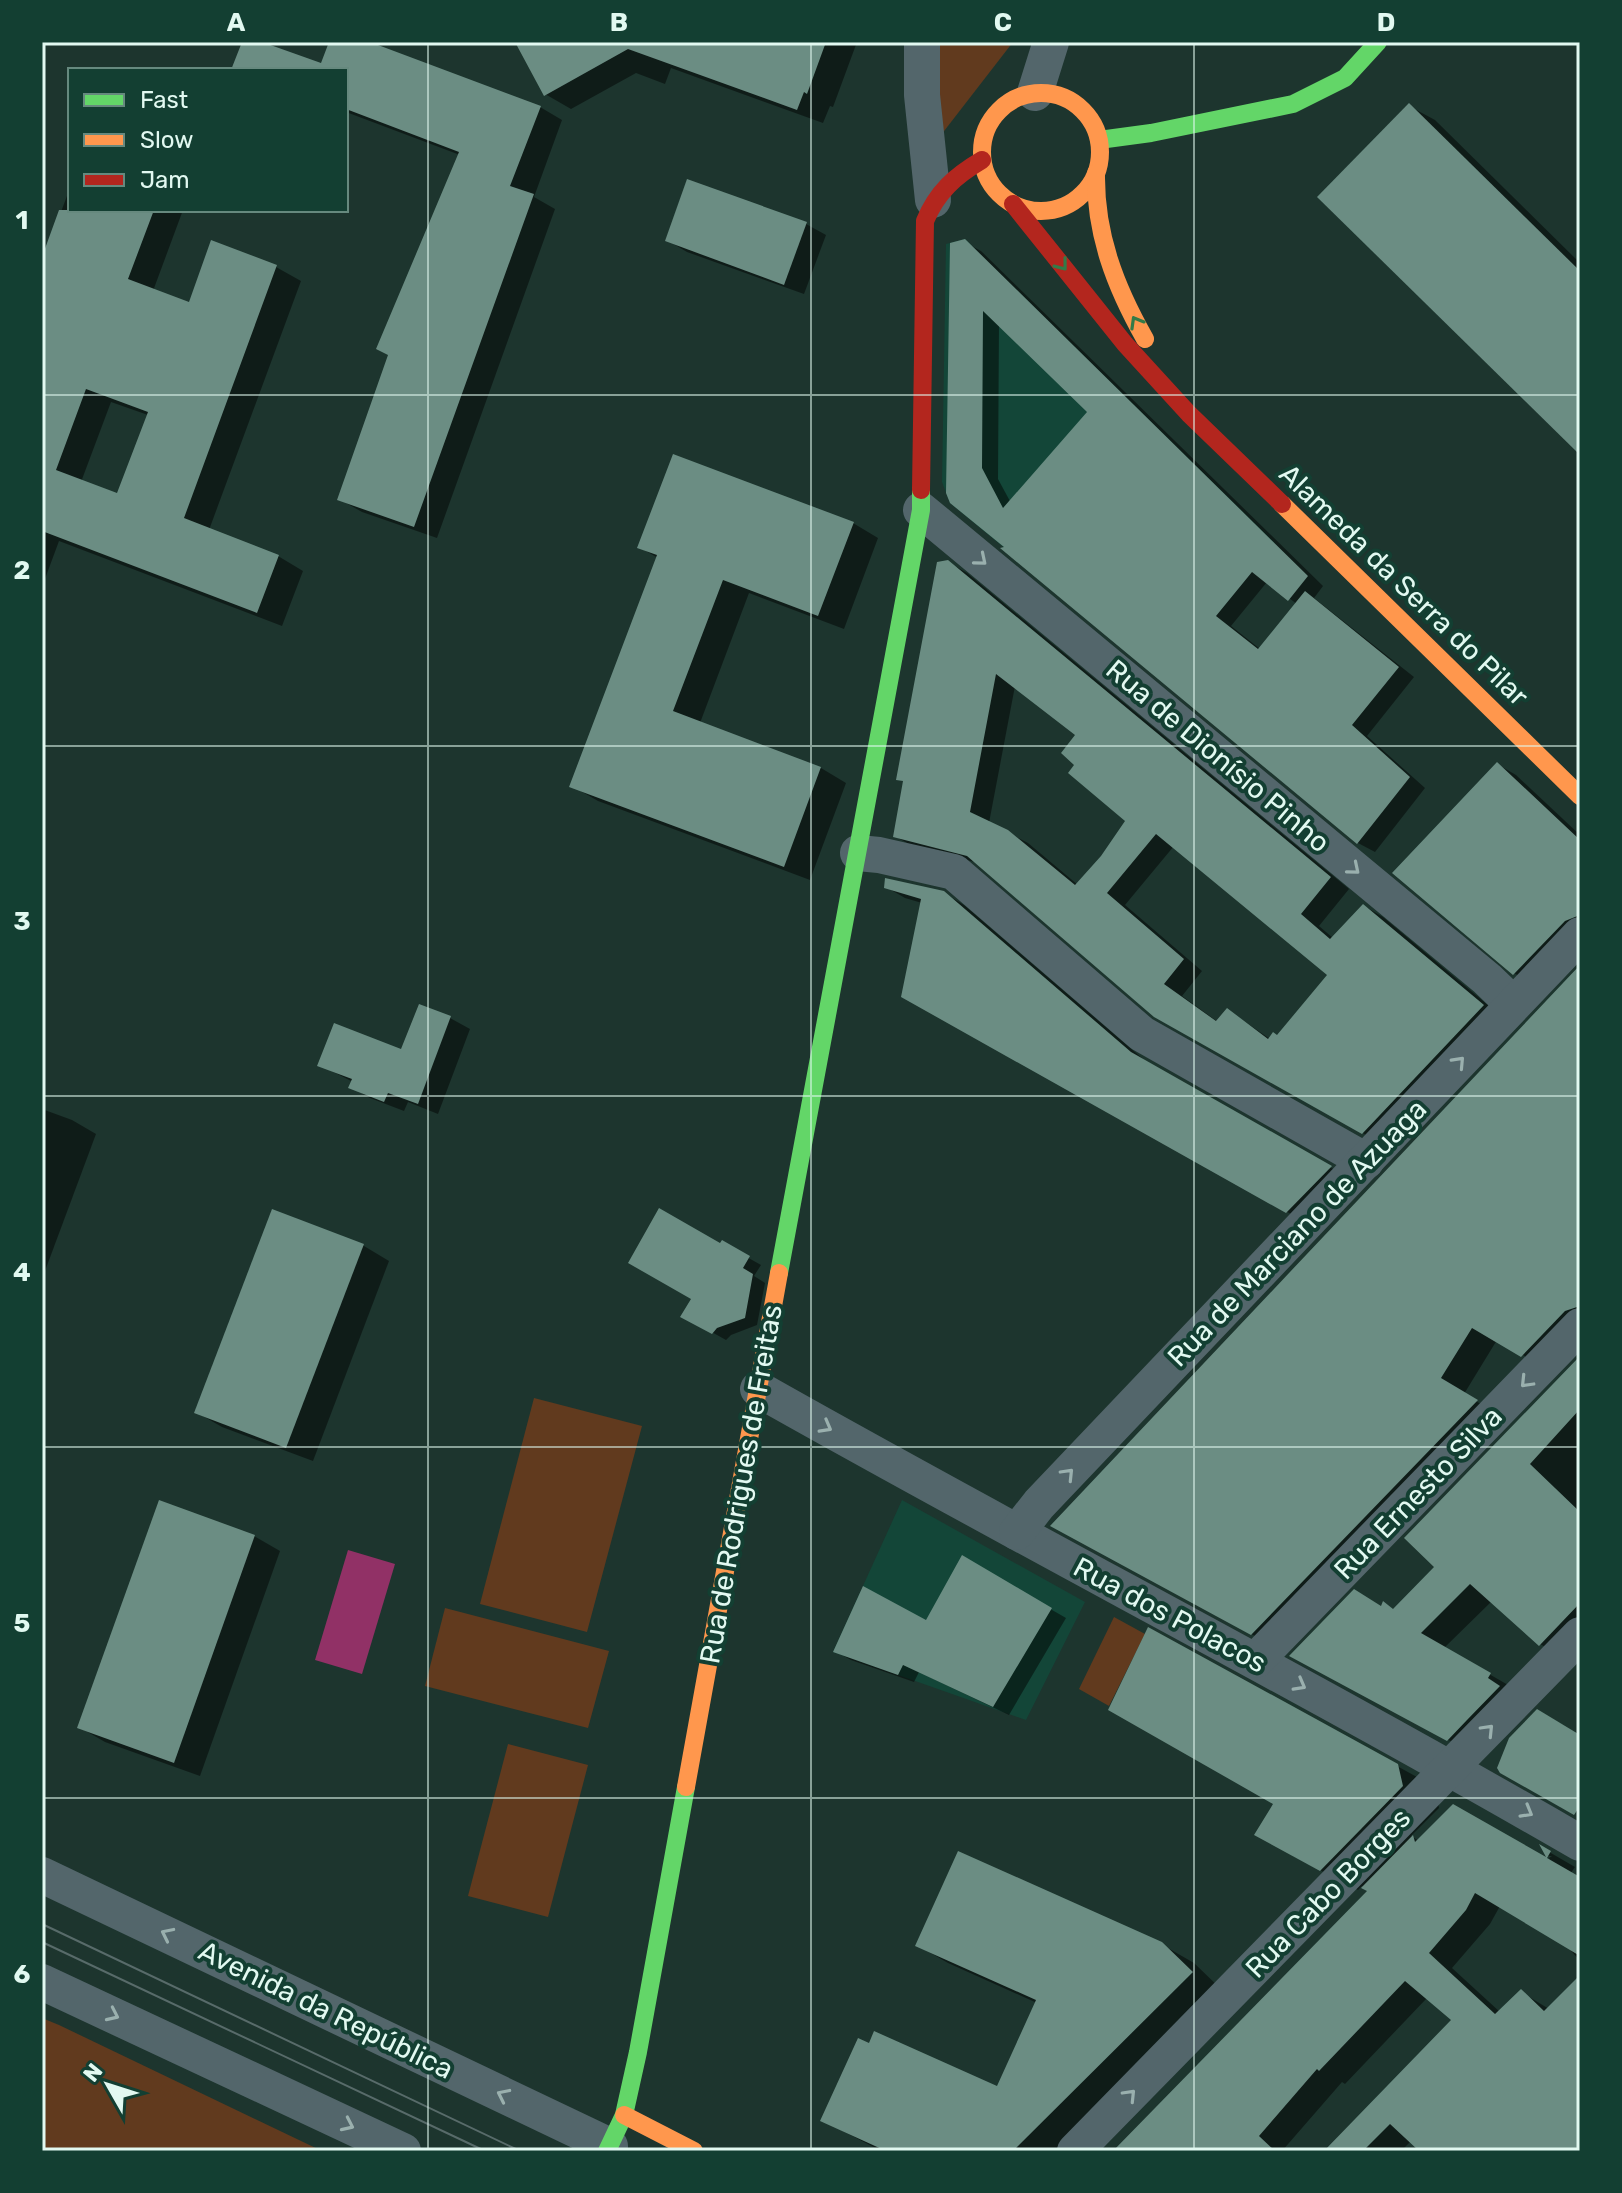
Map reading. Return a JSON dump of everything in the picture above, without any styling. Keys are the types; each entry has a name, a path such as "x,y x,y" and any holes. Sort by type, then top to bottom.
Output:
{"main road":[{"path":"1099,140 1151,133 1293,104 1345,78 1378,42"},
{"path":"1035,93 1052,94 1069,100 1093,124 1099,140 1096,173 1086,190 1070,203 1052,210 1032,210 1013,204 998,193 987,178 982,160 983,141 989,123 1009,103 1035,93"},
{"path":"933,200 956,175 982,160"},
{"name":"Alameda da Serra do Pilar","path":"1096,173 1095,208 1105,254 1129,312 1189,414"},
{"name":"Rua de Rodrigues de Freitas","path":"614,2137 638,2052 921,510 925,221 933,200"},
{"name":"Alameda da Serra do Pilar","path":"1013,204 1125,344 1189,414 1580,796"},
{"name":"Avenida da República","path":"614,2137 694,2151"}],"street":[{"name":"Rua de Rodrigues de Freitas","path":"922,42 922,95 933,200"},
{"path":"1035,93 1051,42"},
{"name":"Rua de Dionísio Pinho","path":"921,510 1487,979 1513,1004"},
{"path":"858,853 954,872 1142,1034 1366,1161"},
{"name":"Rua de Marciano de Azuaga","path":"1017,1532 1039,1504 1580,935"},
{"name":"Rua Ernesto Silva","path":"1256,1660 1580,1326"},
{"name":"Rua dos Polacos","path":"758,1389 1256,1660 1580,1843"},
{"name":"Rua Cabo Borges","path":"1075,2151 1580,1635"},
{"name":"Avenida da República","path":"42,1875 614,2137"},
{"path":"42,1982 403,2151"}],"shaded area":[{"path":"937,42 1013,42 941,135"},
{"path":"965,239 1275,543 1164,679 950,503 942,482 946,244"},
{"path":"534,1398 642,1426 587,1632 480,1604"},
{"path":"902,1500 1085,1602 1026,1720 833,1652"},
{"path":"348,1550 395,1564 362,1674 315,1660"},
{"path":"445,1608 609,1651 588,1728 425,1686"},
{"path":"1114,1617 1145,1634 1109,1706 1079,1689"},
{"path":"508,1744 588,1765 548,1917 468,1896"},
{"path":"42,2018 59,2025 322,2151 42,2151"}],"building":[{"path":"242,42 262,42 321,63 329,42 370,42 541,106 510,186 534,194 414,527 337,500 388,355 376,349 459,152 348,110 348,68 232,68"},
{"path":"515,42 826,42 807,94 804,92 797,110 628,49 544,96"},
{"path":"1409,103 1580,271 1580,455 1317,197"},
{"path":"687,179 807,222 784,285 665,241"},
{"path":"59,210 153,212 128,279 189,302 211,240 277,265 184,518 279,555 257,613 42,531 42,257","holes":["86,389 148,412 117,493 56,470"]},
{"path":"965,239 1308,576 1288,601 1252,572 1216,616 1258,649 1305,591 1399,667 1352,725 1410,777 1357,844 950,503 946,493 950,243","holes":["983,311 1087,412 1003,508 982,468"]},
{"path":"673,454 854,522 818,616 723,580 673,711 821,767 784,867 569,787 657,555 637,548"},
{"path":"948,560 1331,877 1301,914 1330,939 1363,904 1484,1005 1362,1134 1154,1017 967,856 893,837 903,781 896,780 937,562","holes":["996,674 1075,735 1061,753 1074,765 1068,773 1125,821 1101,856 1075,885 1008,830 970,812","1156,834 1327,975 1277,1035 1273,1032 1268,1039 1227,1008 1216,1021 1164,984 1184,959 1107,893"]},
{"path":"1497,762 1580,840 1580,915 1565,921 1513,975 1392,873"},
{"path":"885,878 944,891 1131,1052 1332,1166 1286,1213 901,997 921,899 884,888"},
{"path":"1580,965 1580,1306 1565,1311 1521,1357 1472,1328 1441,1378 1478,1400 1251,1635 1050,1526"},
{"path":"419,1004 451,1016 418,1104 388,1093 384,1102 348,1088 352,1079 317,1066 334,1023 401,1049"},
{"path":"659,1208 720,1243 722,1240 750,1256 743,1268 753,1274 745,1318 717,1328 712,1334 680,1317 691,1299 628,1263"},
{"path":"272,1209 364,1244 286,1448 194,1413"},
{"path":"1580,1356 1580,1409 1530,1464 1580,1512 1580,1603 1539,1646 1470,1584 1421,1633 1491,1673 1488,1678 1500,1686 1447,1741 1289,1656 1354,1589 1381,1606 1383,1601 1393,1609 1434,1567 1404,1538"},
{"path":"159,1500 255,1535 174,1763 77,1728"},
{"path":"962,1555 1052,1608 993,1707 903,1665 898,1675 833,1652 863,1586 926,1620"},
{"path":"1148,1627 1398,1764 1403,1786 1320,1871 1254,1835 1273,1804 1108,1710"},
{"path":"1537,1709 1580,1735 1580,1806 1574,1815 1500,1773 1497,1768 1509,1738"},
{"path":"1453,1804 1546,1857 1539,1844 1551,1851 1547,1858 1580,1877 1580,1956 1475,1893 1466,1910 1429,1953 1495,2014 1521,1989 1544,2011 1580,1975 1580,2151 1419,2151 1390,2124 1363,2151 1324,2151 1451,2020 1405,1981 1319,2071 1317,2069 1259,2136 1275,2151 1113,2151 1367,1891 1361,1888 1413,1835 1415,1842"},
{"path":"958,1851 1162,1942 1193,1972 1013,2151 886,2151 820,2121 858,2038 869,2043 874,2031 997,2086 1036,2000 915,1946"}],"tram line":[{"path":"42,1924 520,2151"},
{"path":"42,1942 485,2151"}],"traffic: fast":[{"path":"1099,140 1151,133 1293,104 1345,78 1378,42"},
{"path":"779,1273 921,510 921,490"},
{"path":"607,2151 624,2115 638,2052 686,1787"}],"traffic: slow":[{"path":"1041,93 1074,103 1090,119 1100,152 1090,185 1074,201 1041,211 1008,201 992,185 982,152 992,119 1008,103 1041,93"},
{"path":"1096,173 1099,217 1109,259 1145,339"},
{"path":"1282,504 1580,796"},
{"path":"686,1787 779,1273"},
{"path":"624,2115 694,2151"}],"traffic: jam":[{"path":"921,490 925,221 935,201 948,186 982,160"},
{"path":"1013,204 1125,344 1189,414 1282,504"}]}
